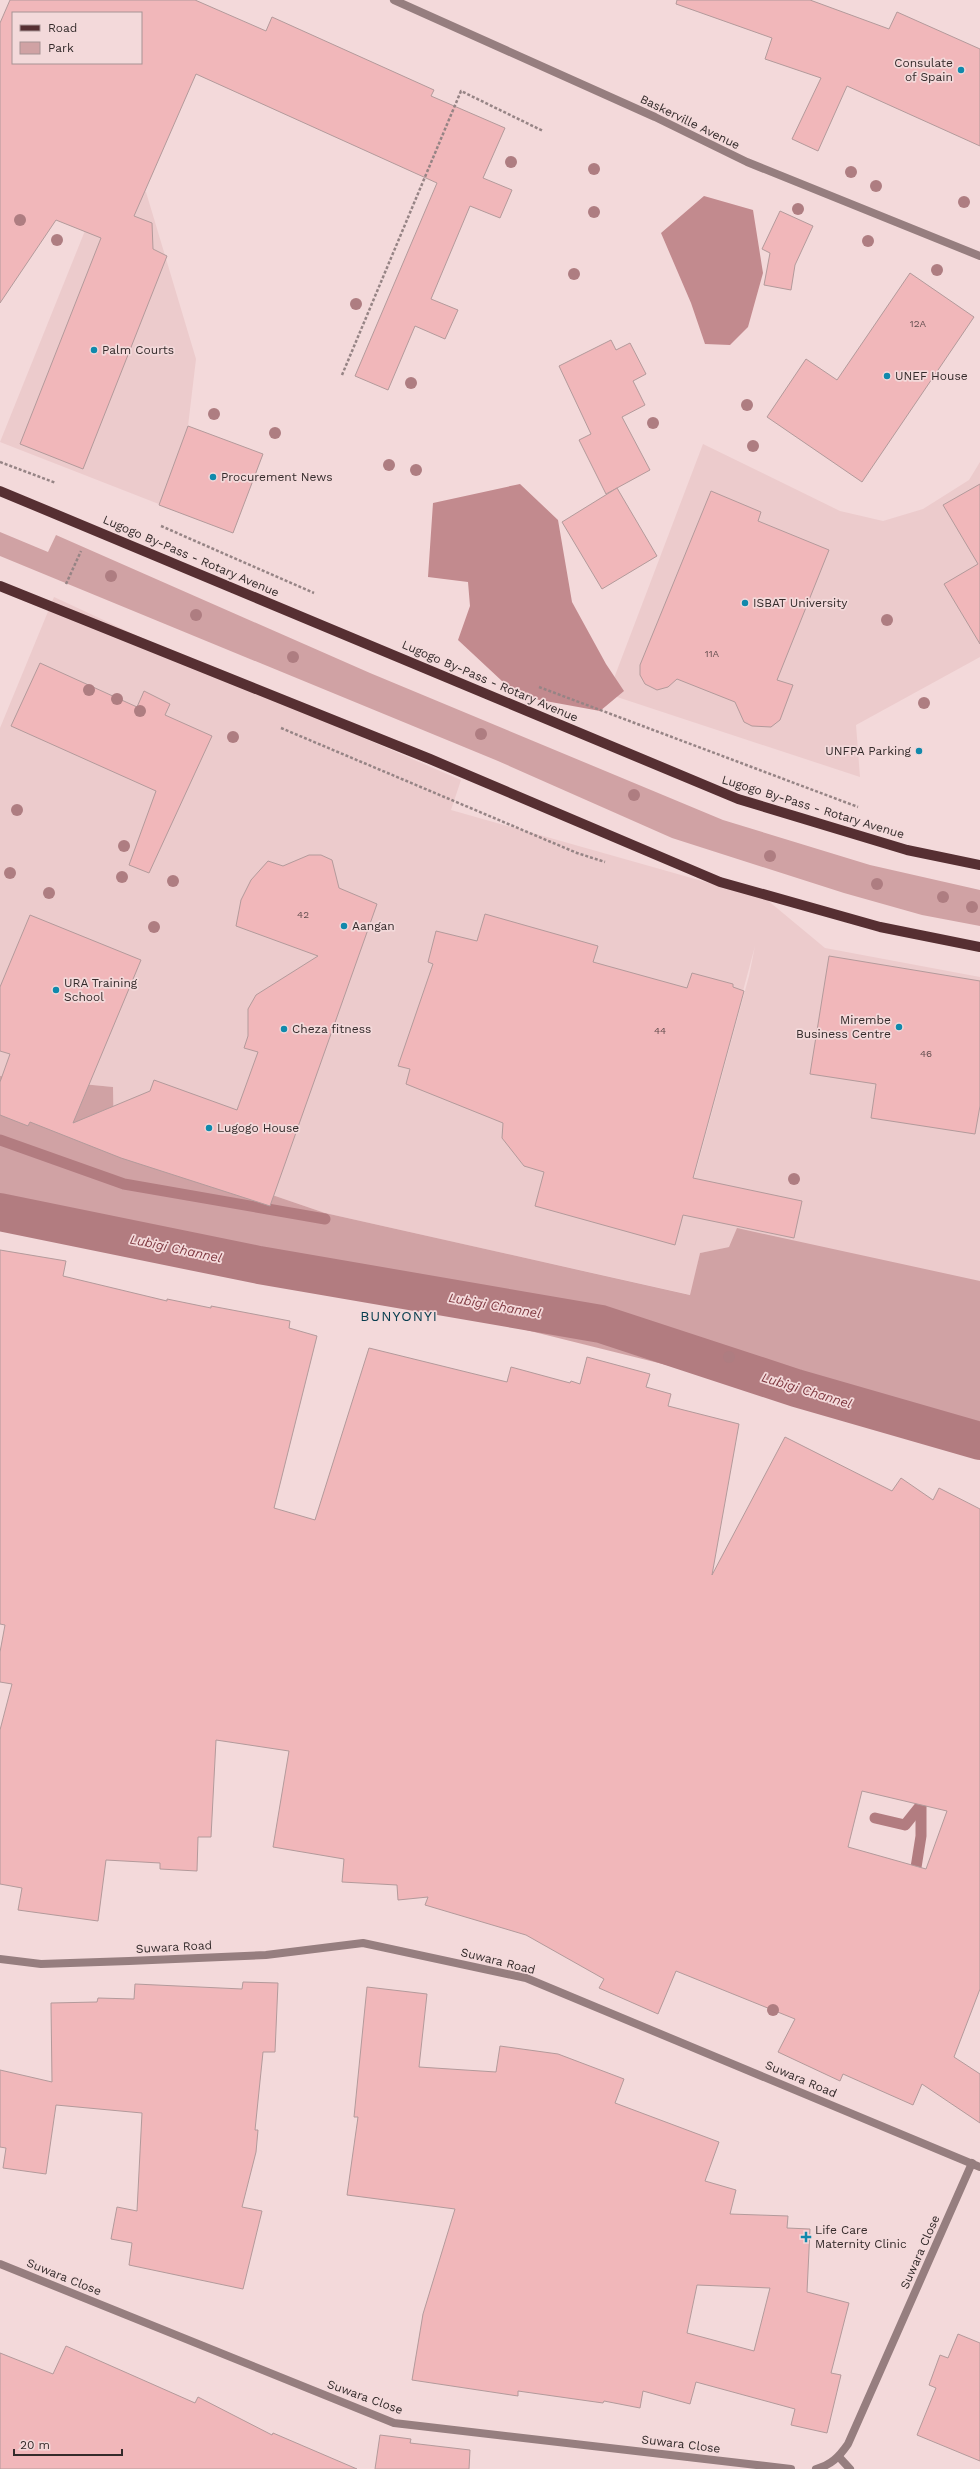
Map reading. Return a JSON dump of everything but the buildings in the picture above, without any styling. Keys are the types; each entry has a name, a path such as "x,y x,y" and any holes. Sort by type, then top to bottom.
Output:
{"main road":[{"name":"Lugogo By-Pass - Rotary Avenue","path":"0,491 738,799 907,850 980,865"},
{"path":"0,586 430,759 720,882 880,927 980,947"}],"street":[{"name":"Baskerville Avenue","path":"394,0 655,117 747,162 980,256"},
{"name":"Suwara Road","path":"0,1959 41,1964 266,1955 363,1943 526,1978 976,2165"},
{"name":"Suwara Close","path":"839,2458 848,2444 976,2165"},
{"name":"Suwara Close","path":"0,2264 394,2423 791,2469"},
{"path":"816,2469 839,2458 850,2469"}],"path":[{"path":"342,375 461,91 543,131"},
{"path":"0,462 56,483"},
{"path":"161,526 316,594"},
{"path":"66,584 82,548"},
{"path":"533,685 863,809"}],"shaded area":[{"path":"107,176 146,192 196,359 188,426 263,454 233,533 0,442"},
{"path":"704,196 753,210 763,273 748,327 730,345 705,344 691,303 661,233"},
{"name":"ISBAT University","path":"703,444 840,511 883,521 923,509 969,480 980,462 980,657 856,725 860,777 608,694"},
{"path":"520,484 558,520 572,602 606,664 624,691 600,711 518,696 458,640 470,606 468,582 428,577 433,503"},
{"path":"54,597 271,698 461,780 451,810 766,899 825,948 980,977 980,1290 729,1247 700,1253 691,1295 325,1213 114,1141 113,1087 0,1076 0,728","holes":["755,946 749,976 694,1178 693,1178"]}],"green space":[{"path":"0,532 48,552 56,535 370,673 723,820 870,865 980,890 980,926 922,915 844,893 672,838 498,761 0,556"},
{"path":"0,1076 113,1087 114,1141 325,1213 690,1295 700,1253 729,1247 737,1228 980,1281 980,1457 901,1434 795,1397 434,1307 196,1256 0,1209"}],"waterway":[{"path":"0,1140 124,1184 325,1219"},
{"name":"Lubigi Channel","path":"0,1212 259,1265 601,1324 796,1388 980,1441"},
{"path":"914,1880 921,1836 921,1794"},
{"path":"875,1818 905,1825 921,1805"}],"place":[{"name":"Consulate of Spain","path":"961,70"},
{"name":"Palm Courts","path":"94,350"},
{"name":"UNEF House","path":"887,376"},
{"name":"Procurement News","path":"213,477"},
{"name":"ISBAT University","path":"745,603"},
{"name":"UNFPA Parking","path":"919,751"},
{"name":"Aangan","path":"344,926"},
{"name":"URA Training School","path":"56,990"},
{"name":"Mirembe Business Centre","path":"899,1027"},
{"name":"Cheza fitness","path":"284,1029"},
{"name":"Lugogo House","path":"209,1128"},
{"name":"Life Care Maternity Clinic","path":"806,2237"}],"district":[{"name":"BUNYONYI","path":"399,1316"}]}
